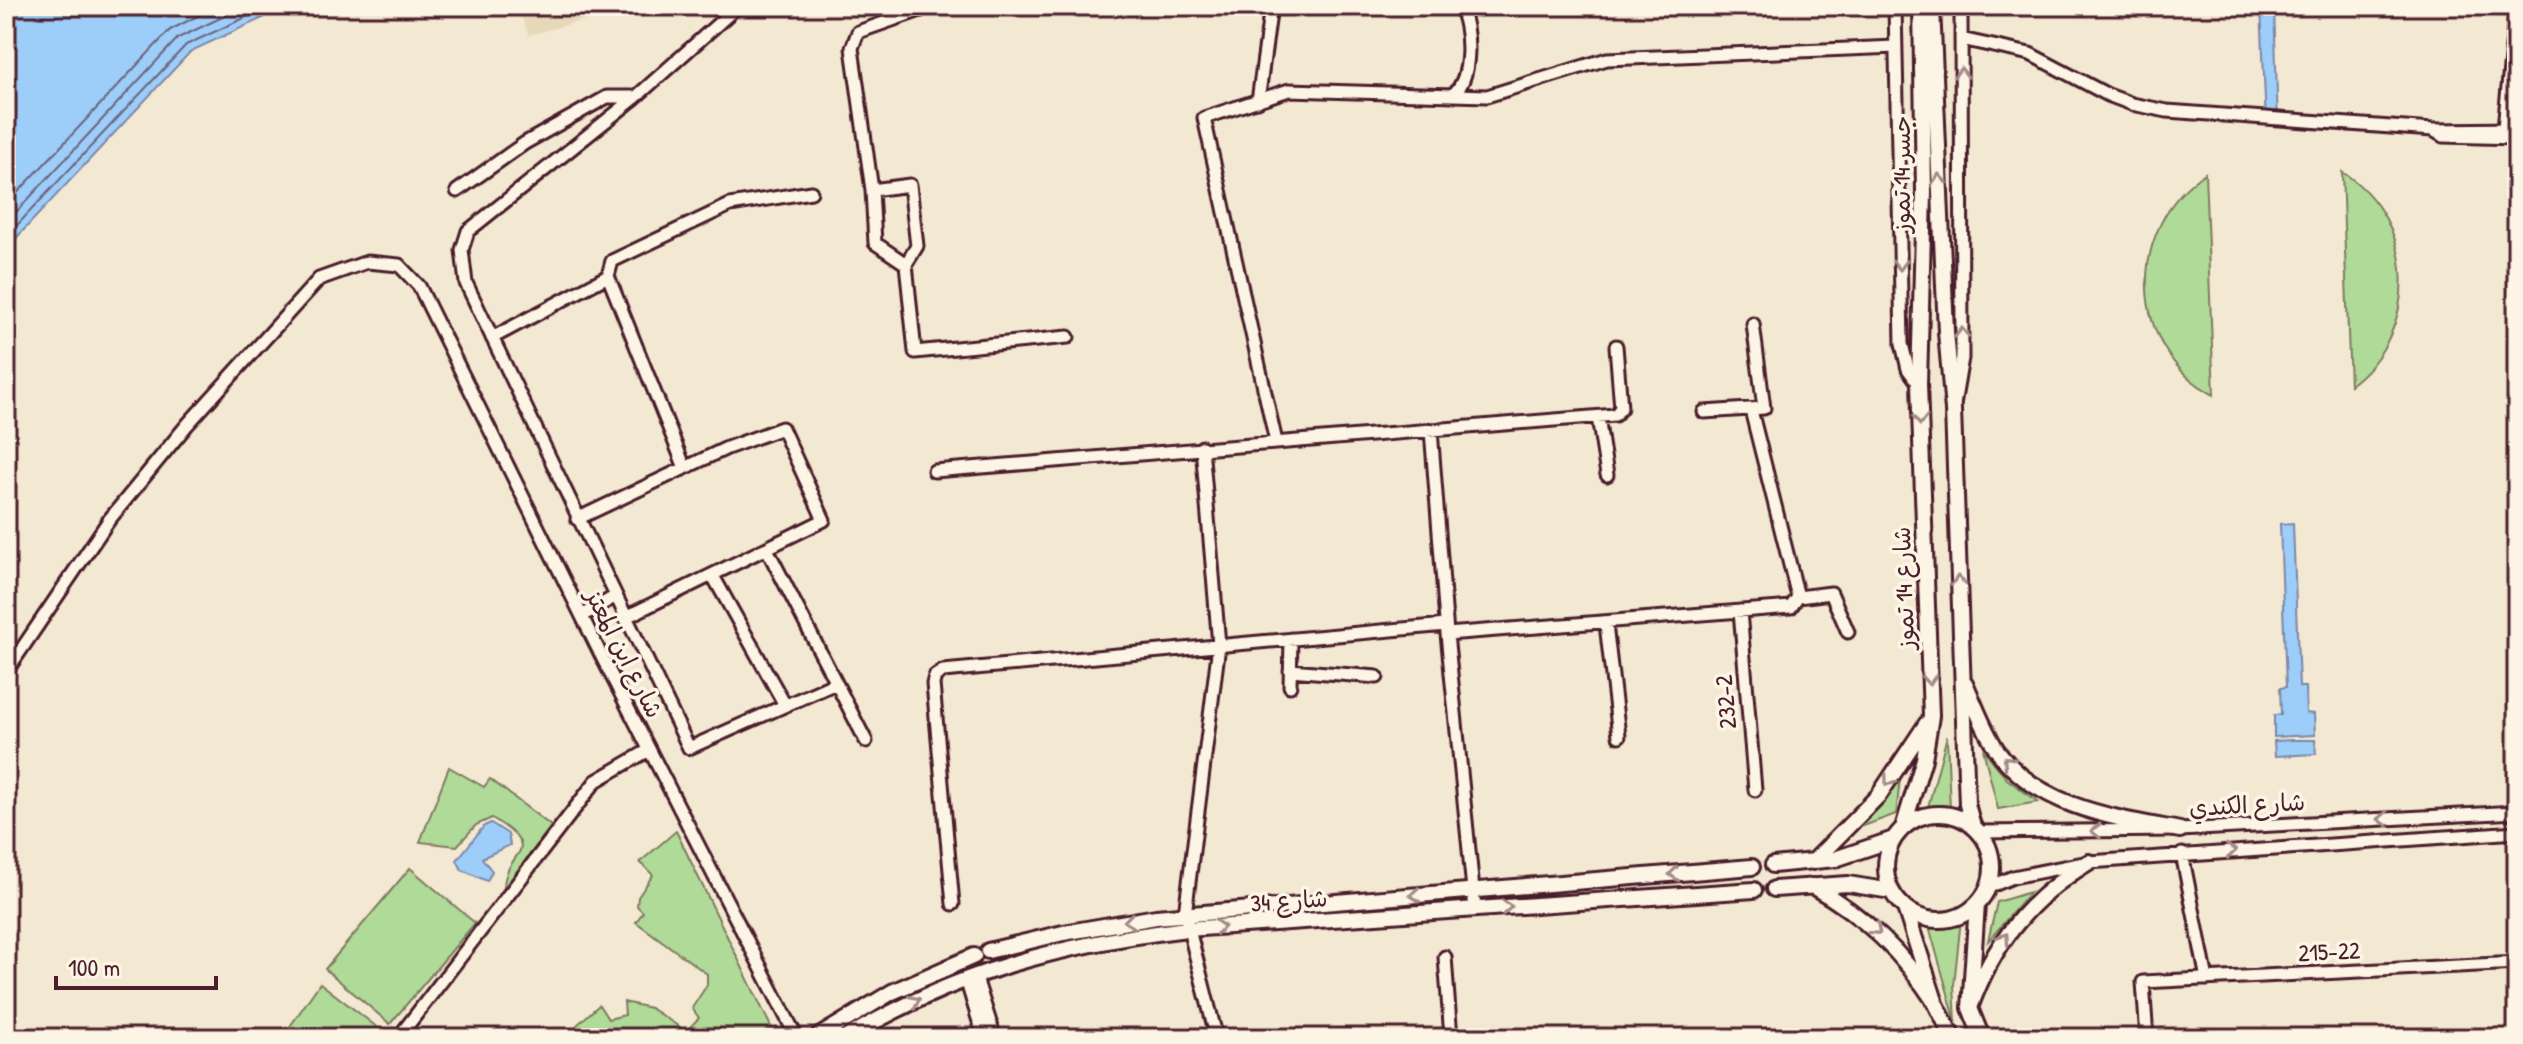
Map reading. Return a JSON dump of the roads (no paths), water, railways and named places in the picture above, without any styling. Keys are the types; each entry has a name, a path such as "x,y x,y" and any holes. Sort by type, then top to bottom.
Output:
{"main road":[{"name":"جسر 14 تموز","path":"1921,6 1924,192 1921,342"},
{"name":"جسر 14 تموز","path":"1932,6 1946,341 1953,410"},
{"name":"شارع 14 تموز","path":"1898,834 1924,759 1931,716 1919,384 1921,342"},
{"path":"1905,908 1936,920 1959,917 1977,904 1989,887 1992,858 1967,804 1953,410"},
{"path":"1962,675 1998,751 2033,783 2054,797 2098,814 2180,830"},
{"path":"1813,862 1879,795 1931,716"},
{"path":"1773,865 1852,855 1898,834 1922,817 1943,814 1976,829"},
{"path":"1898,834 1886,868 1891,891 1905,908 1936,1004 1953,1038"},
{"path":"1970,1008 1989,963 2015,923 2049,889 2089,862"},
{"name":"شارع 34","path":"846,1038 970,977 1074,945 1186,922 1473,890 1752,867"},
{"path":"1774,889 1848,884 1891,891"},
{"path":"1812,886 1863,918 1885,937 1936,1004"},
{"name":"شارع 34","path":"816,1038 903,986 981,954 1096,926 1475,909 1754,890"},
{"path":"1977,904 1970,1008 1982,1038"}],"street":[{"path":"738,6 636,97 463,238 466,283 689,748 836,683"},
{"path":"906,264 875,243 872,190 853,41 858,32 932,6"},
{"path":"1258,101 1271,6"},
{"path":"1452,95 1465,80 1467,19 1459,6"},
{"path":"1495,6 1506,7"},
{"path":"1895,6 1902,344 1908,369 1919,384"},
{"path":"1953,410 1962,358 1961,6"},
{"path":"2503,134 2516,6"},
{"path":"1961,39 2030,54 2132,104 2167,111 2433,130 2443,136 2503,134 2517,129"},
{"path":"1276,442 1204,118 1289,90 1487,96 1607,59 1896,47"},
{"path":"457,191 525,143 607,97 636,97"},
{"path":"2503,134 2517,138"},
{"path":"872,190 910,185 917,246 906,264 915,352 1068,337"},
{"path":"685,468 608,276 612,261 730,205 811,192"},
{"name":"شارع ابن المعتز","path":"6,672 109,520 187,425 319,279 367,262 399,265 419,286 649,750 797,1038"},
{"path":"492,338 608,276"},
{"path":"1704,412 1764,408 1753,324"},
{"path":"934,471 1620,413 1616,346"},
{"path":"1751,410 1798,597"},
{"path":"1598,417 1607,475"},
{"path":"577,519 685,468 782,428 824,520 624,618"},
{"path":"1431,430 1446,630 1475,909"},
{"path":"1202,447 1219,645 1186,922 1215,1031"},
{"path":"767,549 866,741"},
{"path":"713,576 785,705"},
{"path":"953,904 935,676 943,671 1291,639 1606,624 1791,607 1798,597 1831,593 1848,632"},
{"path":"582,616 614,597"},
{"name":"232-2","path":"1740,611 1755,790"},
{"path":"1606,624 1619,736"},
{"path":"1290,686 1291,639"},
{"path":"1290,670 1377,677"},
{"path":"398,1038 596,781 649,750"},
{"name":"شارع الكندي","path":"1976,829 2180,830 2517,812"},
{"path":"2421,817 2423,839"},
{"name":"شارع الكندي","path":"1989,887 2013,877 2089,862 2517,832"},
{"path":"2182,854 2207,979"},
{"path":"1445,957 1451,1038"},
{"name":"215-22","path":"2147,1038 2143,982 2517,963"},
{"path":"970,977 984,1038"},
{"path":"970,977 995,1038"}],"water":[{"path":"6,6 289,6 191,51 6,249"},
{"path":"2261,6 2274,6 2278,124 2266,125"},
{"path":"2293,523 2299,687 2305,687 2306,713 2314,714 2315,735 2274,737 2274,715 2281,714 2280,688 2286,687 2280,524"},
{"path":"2315,740 2316,754 2275,756 2274,741"},
{"path":"491,823 508,834 510,845 482,858 492,871 487,881 462,870 457,860 484,826"}]}
